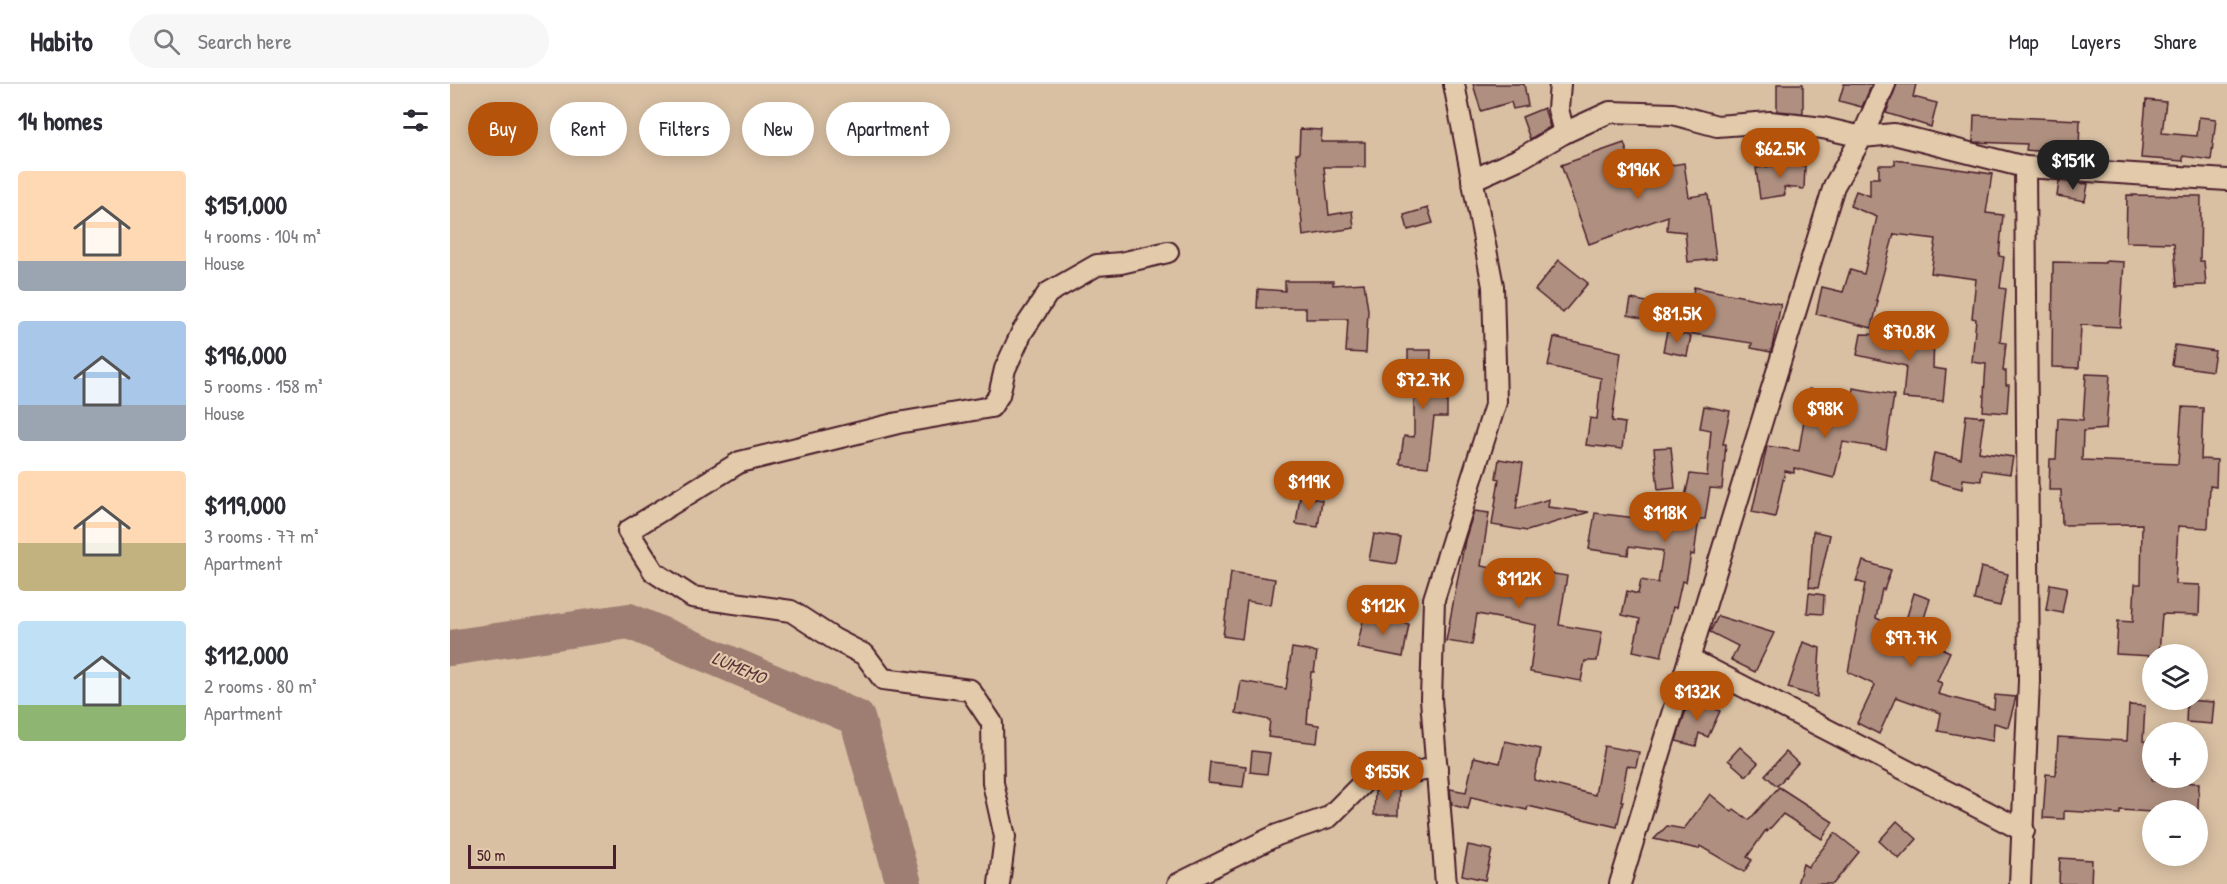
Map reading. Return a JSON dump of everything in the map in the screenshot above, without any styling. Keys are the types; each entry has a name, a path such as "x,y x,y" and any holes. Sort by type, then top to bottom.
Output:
{"street":[{"path":"1446,884 1431,699 1434,599 1496,402 1493,286 1454,84"},
{"path":"1560,84 1558,109 1564,133"},
{"path":"1620,884 1834,186 1862,137 1885,84"},
{"path":"1473,180 1610,112 1673,114 1717,126 1770,122 1823,128 1862,137 1894,134 2025,167 2227,180"},
{"path":"2020,884 2029,681 2025,167"},
{"path":"999,884 1005,837 993,783 992,723 970,690 883,679 865,655 834,639 791,611 692,597 654,572 628,531 740,462 898,423 991,407 999,395 1005,369 1022,332 1048,293 1097,265 1121,263 1168,252"},
{"path":"1690,658 2024,831"},
{"path":"1178,884 1276,835 1329,817 1366,780 1437,768"}],"building":[{"path":"1473,84 1524,84 1528,106 1513,109 1511,102 1481,111"},
{"path":"1777,84 1803,84 1803,113 1777,111"},
{"path":"1844,84 1872,84 1862,107 1839,101"},
{"path":"1897,84 1916,84 1913,97 1937,103 1931,127 1886,113"},
{"path":"2146,100 2166,102 2162,133 2197,136 2199,117 2216,119 2211,160 2183,156 2183,161 2141,158"},
{"path":"1544,108 1550,127 1530,139 1522,117"},
{"path":"1974,115 2080,120 2079,150 2057,150 2057,153 2026,150 2027,144 1973,142"},
{"path":"1300,129 1322,130 1321,142 1365,142 1365,167 1324,167 1329,215 1352,211 1354,228 1303,236 1296,154 1299,154"},
{"path":"1624,143 1634,171 1684,163 1689,197 1708,194 1716,259 1688,262 1685,232 1667,230 1668,216 1589,244 1561,165"},
{"path":"1895,160 1992,174 1986,213 2003,215 1999,256 2004,257 2000,288 2006,289 2000,342 2006,343 2003,371 2006,371 2006,385 2009,385 2007,413 1983,411 1986,364 1972,362 1976,319 1972,318 1976,279 1931,273 1936,239 1894,234 1876,300 1878,301 1872,328 1816,314 1822,287 1843,292 1850,270 1864,274 1877,217 1850,206 1856,191 1870,196 1870,178 1879,178 1879,165 1895,165"},
{"path":"1787,164 1805,166 1804,189 1784,187 1785,195 1760,199 1756,168"},
{"path":"2059,181 2088,184 2085,201 2057,196"},
{"path":"2127,195 2201,196 2200,261 2204,261 2206,285 2177,286 2174,243 2126,242"},
{"path":"1428,208 1433,223 1408,230 1404,215"},
{"path":"1559,260 1588,283 1563,313 1535,290"},
{"path":"2105,261 2124,262 2120,327 2081,325 2079,368 2052,367 2053,262 2105,263"},
{"path":"1285,281 1333,281 1333,285 1364,283 1368,310 1366,353 1346,352 1348,319 1306,319 1306,308 1257,308 1258,289 1285,291"},
{"path":"1694,287 1781,304 1771,352 1751,348 1752,343 1687,333"},
{"path":"1631,299 1652,303 1649,320 1628,315"},
{"path":"1667,331 1691,336 1687,356 1663,351"},
{"path":"1861,334 1934,336 1933,368 1946,370 1943,401 1903,398 1906,366 1857,355"},
{"path":"1554,337 1621,352 1612,421 1625,423 1622,449 1586,445 1590,418 1597,419 1601,378 1548,366"},
{"path":"2175,345 2215,351 2212,371 2172,365"},
{"path":"1408,350 1431,350 1430,385 1447,385 1447,417 1434,417 1428,467 1400,464 1404,436 1414,437 1414,373 1408,373"},
{"path":"2086,374 2110,375 2106,429 2083,431 2082,460 2178,464 2182,407 2203,408 2201,459 2217,460 2216,487 2210,486 2208,528 2178,526 2175,584 2200,585 2199,615 2162,614 2160,644 2142,644 2142,655 2116,654 2118,621 2133,622 2135,584 2141,584 2142,524 2062,525 2061,490 2049,490 2050,459 2056,459 2058,418 2083,420"},
{"path":"1853,388 1894,395 1886,449 1843,442 1834,478 1794,468 1794,473 1785,471 1775,517 1752,512 1767,446 1799,451 1809,389 1852,396"},
{"path":"1704,406 1730,411 1723,444 1726,444 1722,489 1710,488 1705,519 1699,519 1694,555 1691,554 1686,582 1682,581 1676,608 1673,607 1661,657 1633,651 1640,619 1622,615 1627,591 1638,594 1641,580 1658,583 1663,551 1629,546 1628,555 1589,549 1595,513 1678,523 1678,528 1690,474 1707,476 1711,430 1700,428"},
{"path":"1966,415 1984,417 1979,452 2013,457 2010,474 1982,470 1981,481 1963,479 1962,489 1929,480 1934,453 1961,459"},
{"path":"1671,447 1675,488 1658,490 1654,448"},
{"path":"1499,459 1523,463 1516,509 1549,499 1548,507 1589,512 1527,531 1492,525 1499,479 1496,478"},
{"path":"1300,496 1322,500 1318,527 1296,524"},
{"path":"1474,511 1489,513 1481,566 1535,576 1536,571 1567,576 1559,625 1602,632 1597,661 1585,661 1581,681 1530,672 1536,625 1477,614 1472,645 1446,641 1465,540"},
{"path":"1813,531 1830,535 1818,588 1809,587"},
{"path":"1374,534 1401,538 1396,564 1369,560"},
{"path":"1863,561 1891,570 1884,590 1882,589 1876,618 1903,630 1914,593 1930,599 1918,638 1950,652 1937,681 1942,683 1938,694 1994,709 1995,695 2016,697 2008,727 1994,723 1993,741 1938,731 1941,713 1896,697 1879,734 1857,723 1875,685 1848,672 1865,584 1856,581"},
{"path":"1981,567 2008,574 2000,606 1974,600"},
{"path":"1231,572 1275,579 1271,605 1247,601 1242,639 1223,636"},
{"path":"2050,584 2067,587 2062,613 2046,610"},
{"path":"1809,593 1824,595 1823,614 1807,613"},
{"path":"1364,616 1409,624 1403,657 1357,648"},
{"path":"1718,616 1774,633 1755,672 1731,660 1738,646 1710,632"},
{"path":"1803,642 1820,648 1817,697 1788,688"},
{"path":"1292,648 1317,652 1314,672 1311,672 1307,723 1319,725 1317,743 1268,737 1270,720 1236,713 1241,681 1286,689"},
{"path":"1690,697 1720,711 1708,737 1699,733 1696,746 1676,741"},
{"path":"2208,702 2214,702 2212,724 2186,722 2187,710 2208,710"},
{"path":"2129,705 2142,706 2142,710 2145,710 2144,722 2142,722 2142,788 2199,788 2198,800 2142,800 2142,811 2120,810 2120,814 2064,811 2064,819 2043,818 2046,774 2056,775 2058,737 2127,741"},
{"path":"1505,741 1541,749 1534,780 1595,795 1604,746 1639,752 1636,767 1627,766 1617,827 1528,806 1527,810 1471,797 1468,809 1452,805 1450,789 1466,792 1474,757 1500,763"},
{"path":"1740,747 1758,763 1746,776 1728,760"},
{"path":"1252,751 1270,753 1267,774 1250,772"},
{"path":"1786,752 1798,763 1777,786 1765,775"},
{"path":"1210,762 1246,766 1243,787 1208,783"},
{"path":"1399,787 1398,815 1374,815 1375,791"},
{"path":"1779,787 1833,822 1822,839 1783,814 1767,832 1766,830 1747,857 1752,860 1744,872 1700,846 1699,849 1654,839 1667,826 1684,829 1710,794 1732,812 1734,809 1749,820"},
{"path":"1897,821 1917,839 1899,859 1879,841"},
{"path":"1835,833 1859,852 1833,884 1797,884 1803,864 1808,867"},
{"path":"1468,845 1492,850 1485,880 1462,875"},
{"path":"2060,858 2092,860 2091,884 2059,884"}],"waterway":[{"name":"LUMEMO","path":"450,648 629,621 857,718 904,884"}]}
